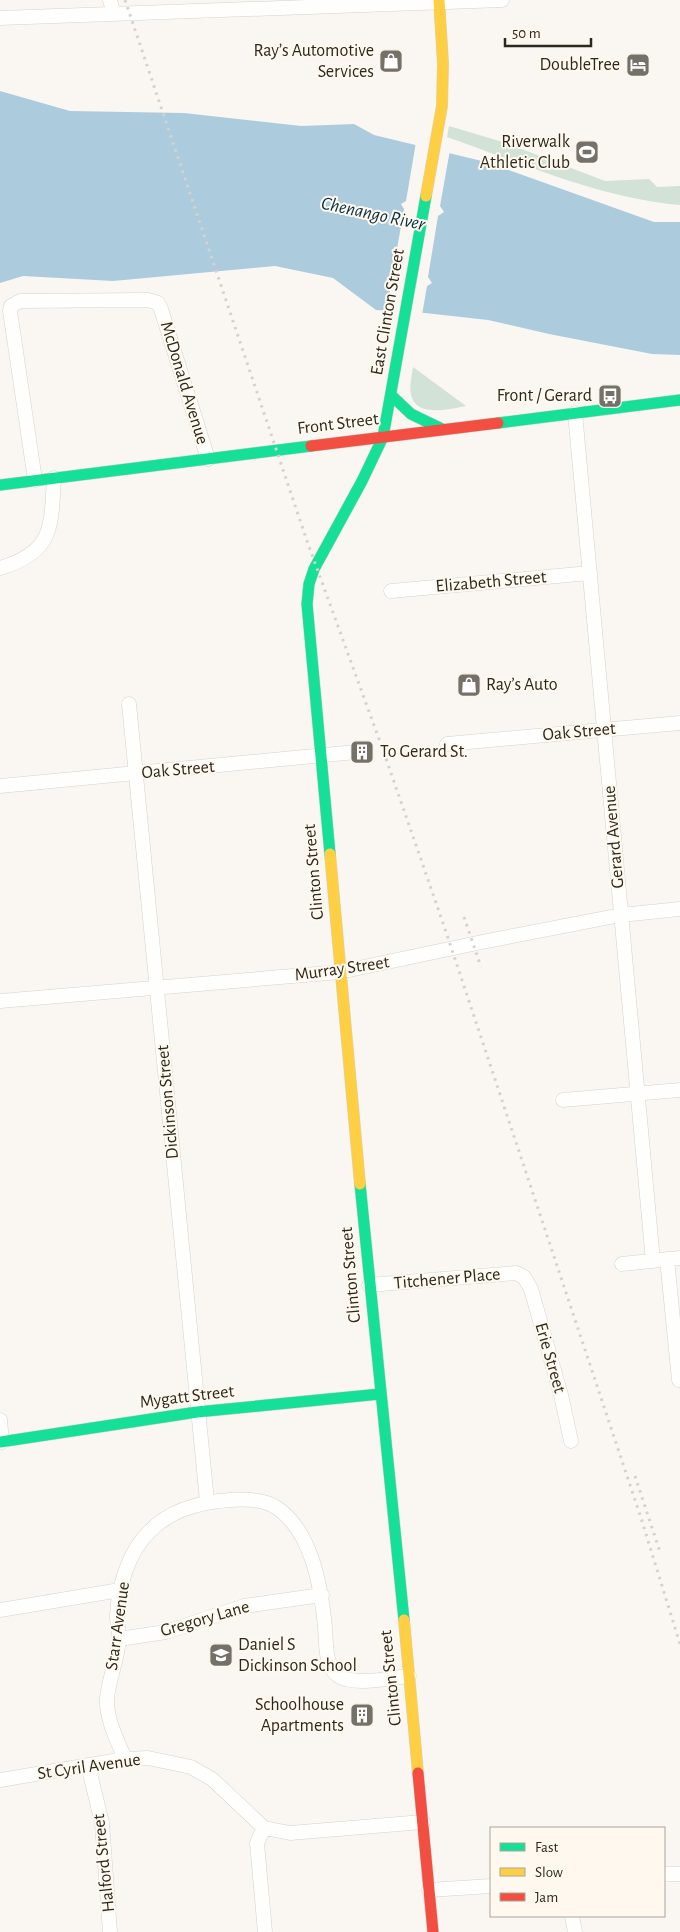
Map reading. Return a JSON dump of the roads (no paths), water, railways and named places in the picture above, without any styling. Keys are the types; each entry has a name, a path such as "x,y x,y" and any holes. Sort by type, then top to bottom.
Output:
{"street":[{"path":"110,0 114,14"},
{"path":"0,18 502,0"},
{"name":"East Clinton Street","path":"307,614 308,592 314,569 362,481 383,437 440,119 443,91 439,1"},
{"name":"McDonald Avenue","path":"35,480 10,311 11,306 20,301 148,300 158,303 208,458"},
{"path":"391,395 411,414 442,429"},
{"name":"Front Street","path":"0,485 680,400"},
{"name":"Gerard Avenue","path":"575,413 652,1260"},
{"path":"0,568 28,557 38,550 46,538 52,520 54,478"},
{"name":"Elizabeth Street","path":"392,591 590,573"},
{"name":"Clinton Street","path":"307,614 369,1285 433,1932"},
{"name":"Dickinson Street","path":"129,704 207,1501"},
{"name":"Oak Street","path":"448,744 680,724"},
{"name":"Oak Street","path":"0,786 356,752"},
{"name":"Murray Street","path":"0,1001 340,972 474,943 621,915 680,909"},
{"path":"563,1100 680,1090"},
{"path":"622,1264 674,1259 679,1380"},
{"name":"Titchener Place","path":"369,1285 516,1273 524,1277"},
{"name":"Erie Street","path":"524,1277 531,1289 561,1395 570,1441"},
{"name":"Mygatt Street","path":"1,1442 197,1412 380,1394"},
{"path":"0,1420 1,1442"},
{"name":"Starr Avenue","path":"125,1759 112,1727 108,1711 108,1698 119,1639 117,1616 120,1590 128,1565 140,1540 153,1527 176,1512 207,1501 239,1499 262,1501 274,1506 291,1521 308,1549 318,1576 329,1662 334,1672 341,1678 352,1681 409,1676"},
{"path":"0,1610 120,1590"},
{"name":"Gregory Lane","path":"119,1639 166,1632 244,1606 322,1596"},
{"name":"St Cyril Avenue","path":"0,1780 125,1759 148,1758 191,1767 212,1779 264,1828"},
{"name":"Halford Street","path":"88,1765 102,1823 110,1932"},
{"path":"265,1932 257,1844 264,1828 290,1833 423,1822"},
{"path":"665,1874 680,1874"},
{"path":"429,1890 490,1886"},
{"path":"572,1917 575,1932"}],"water":[{"name":"Chenango River","path":"0,91 70,111 184,113 301,126 354,124 374,135 486,162 654,222 680,222 680,355 652,354 488,320 376,310 333,278 275,266 113,281 23,276 0,283"}],"railway":[{"path":"125,0 307,541 443,923 641,1518 680,1644"},
{"path":"464,917 481,967"},
{"path":"635,1476 660,1552"}],"place":[{"name":"Ray’s Automotive Services","path":"391,61"},
{"name":"DoubleTree","path":"638,65"},
{"name":"Riverwalk Athletic Club","path":"587,152"},
{"name":"Front / Gerard","path":"610,396"},
{"name":"Ray’s Auto","path":"469,685"},
{"name":"To Gerard St.","path":"362,752"},
{"name":"Daniel S Dickinson School","path":"221,1655"},
{"name":"Schoolhouse Apartments","path":"362,1715"}]}
